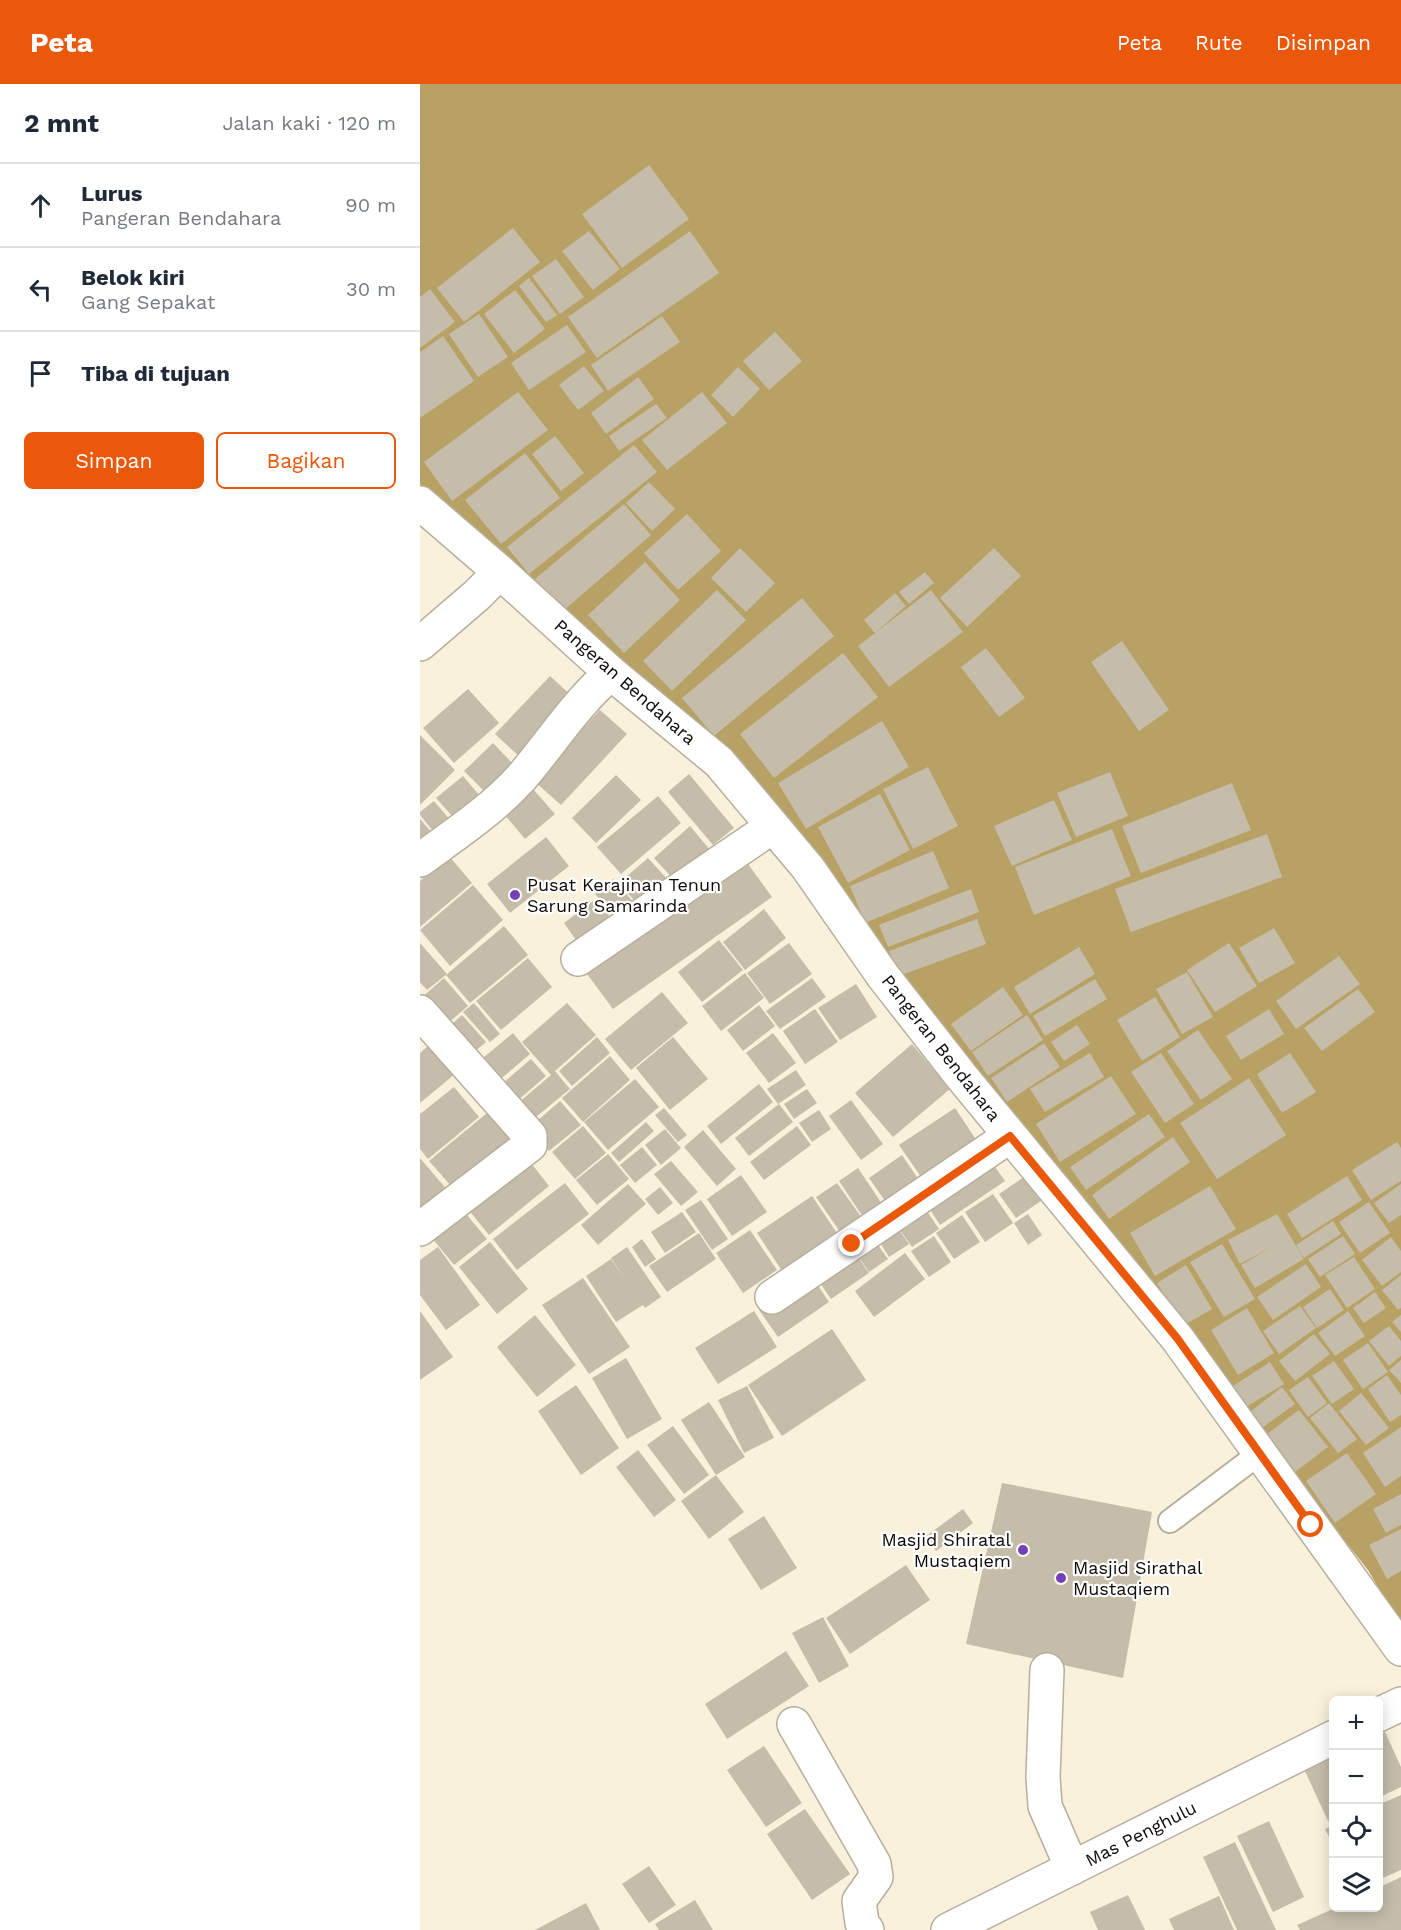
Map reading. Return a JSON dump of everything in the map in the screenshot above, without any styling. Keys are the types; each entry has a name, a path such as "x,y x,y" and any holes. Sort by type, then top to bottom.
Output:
{"street":[{"name":"Pangeran Bendahara","path":"420,503 611,673 719,762 808,868 883,976 1010,1136 1177,1338 1401,1649"},
{"path":"420,644 500,572"},
{"path":"420,622 477,595"},
{"path":"420,860 492,806 520,779 595,687 611,673"},
{"path":"578,959 772,827"},
{"path":"420,1012 530,1136 530,1145 420,1229"},
{"path":"772,1297 1010,1136"},
{"path":"1047,1670 1043,1777 1045,1806 1064,1849"},
{"path":"1383,1713 1401,1704"},
{"path":"794,1724 874,1864 876,1877 859,1901 865,1926"},
{"name":"Mas Penghulu","path":"948,1930 1064,1849 1329,1739"}],"lane":[{"path":"1170,1521 1260,1453"}],"shaded area":[{"path":"420,84 1401,84 1401,1626 1368,1570 946,1040 716,743 420,490"}],"building":[{"path":"649,165 689,219 622,268 582,214"},
{"path":"513,228 540,262 464,322 437,288"},
{"path":"589,231 620,269 593,290 562,251"},
{"path":"690,231 719,273 597,358 568,317"},
{"path":"556,259 584,297 560,314 532,276"},
{"path":"529,278 557,315 546,322 519,286"},
{"path":"430,289 455,322 420,348 420,297"},
{"path":"515,290 545,329 514,353 484,314"},
{"path":"479,314 508,357 478,377 449,334"},
{"path":"662,316 680,342 608,391 591,365"},
{"path":"567,325 586,352 529,390 511,363"},
{"path":"775,332 802,361 769,390 743,361"},
{"path":"443,336 474,381 420,418 420,352"},
{"path":"584,366 604,391 578,410 559,385"},
{"path":"738,367 760,389 733,417 711,395"},
{"path":"638,377 654,399 606,434 591,413"},
{"path":"518,392 548,430 452,501 424,462"},
{"path":"702,392 727,423 667,470 642,440"},
{"path":"656,404 667,418 619,451 609,436"},
{"path":"555,436 584,473 561,491 532,454"},
{"path":"634,445 657,472 529,574 507,547"},
{"path":"525,453 560,498 501,544 465,500"},
{"path":"649,482 675,509 652,531 626,503"},
{"path":"624,504 651,535 563,611 535,579"},
{"path":"687,514 721,551 678,590 644,553"},
{"path":"740,548 775,583 746,612 711,578"},
{"path":"994,548 1021,576 967,627 940,598"},
{"path":"645,562 680,600 624,653 588,615"},
{"path":"925,572 934,583 909,604 899,592"},
{"path":"717,590 746,620 672,691 643,661"},
{"path":"931,590 963,632 889,687 858,646"},
{"path":"895,593 906,606 875,633 864,620"},
{"path":"802,598 834,636 714,736 682,698"},
{"path":"1122,641 1169,710 1139,731 1091,662"},
{"path":"986,648 1025,698 999,717 961,667"},
{"path":"843,653 878,697 774,778 740,734"},
{"path":"550,676 576,700 521,758 495,734"},
{"path":"468,689 499,723 454,763 423,728"},
{"path":"600,710 627,734 561,805 534,781"},
{"path":"882,721 909,767 806,829 778,783"},
{"path":"420,735 455,770 420,805"},
{"path":"493,743 516,767 487,794 464,771"},
{"path":"928,767 958,826 913,849 883,789"},
{"path":"1110,772 1128,816 1076,837 1057,793"},
{"path":"689,774 734,828 713,845 668,792"},
{"path":"616,775 641,800 596,843 572,818"},
{"path":"463,776 486,803 460,825 436,798"},
{"path":"1232,783 1251,830 1141,873 1122,826"},
{"path":"533,789 555,814 525,839 504,814"},
{"path":"880,794 910,850 848,883 818,827"},
{"path":"658,796 681,823 621,874 597,847"},
{"path":"1054,800 1072,840 1012,866 994,826"},
{"path":"434,801 457,828 441,841 420,815 420,812"},
{"path":"420,819 440,842 420,854"},
{"path":"690,826 710,850 675,881 654,858"},
{"path":"1112,829 1131,876 1034,915 1015,867"},
{"path":"1267,834 1282,877 1131,932 1115,889"},
{"path":"546,837 569,866 510,913 487,884"},
{"path":"933,851 949,888 865,923 850,886"},
{"path":"449,856 472,883 420,927 420,881"},
{"path":"743,857 772,897 613,1009 584,970"},
{"path":"648,858 669,881 639,906 619,883"},
{"path":"613,879 637,906 619,922 595,894"},
{"path":"473,885 503,920 450,966 420,930"},
{"path":"971,889 979,912 888,947 879,925"},
{"path":"596,899 614,922 581,947 564,923"},
{"path":"764,909 786,938 745,970 723,942"},
{"path":"977,919 986,944 899,976 889,951"},
{"path":"504,926 528,955 470,1003 446,975"},
{"path":"1274,928 1295,963 1259,983 1239,948"},
{"path":"719,940 743,970 702,1002 678,972"},
{"path":"420,943 447,974 427,990 420,982"},
{"path":"789,943 812,974 770,1004 747,973"},
{"path":"1229,943 1257,986 1215,1012 1187,970"},
{"path":"1079,947 1095,974 1030,1014 1014,987"},
{"path":"1339,956 1360,984 1296,1029 1276,1001"},
{"path":"528,958 552,987 501,1030 476,1001"},
{"path":"1187,972 1213,1017 1182,1034 1156,989"},
{"path":"745,973 764,998 721,1031 702,1006"},
{"path":"444,978 468,1006 441,1029 420,999"},
{"path":"812,978 826,997 780,1029 766,1011"},
{"path":"1095,979 1107,999 1045,1036 1033,1016"},
{"path":"856,984 877,1017 840,1040 818,1008"},
{"path":"1003,987 1023,1015 971,1051 951,1024"},
{"path":"1358,989 1375,1012 1322,1051 1304,1028"},
{"path":"662,992 688,1023 631,1070 605,1039"},
{"path":"1155,997 1180,1037 1142,1061 1117,1020"},
{"path":"474,1003 500,1034 490,1042 463,1012"},
{"path":"567,1003 596,1035 555,1071 570,1089 525,1126 511,1109 551,1075 522,1042"},
{"path":"759,1005 775,1026 743,1051 727,1030"},
{"path":"815,1009 838,1042 805,1064 783,1031"},
{"path":"1269,1009 1284,1034 1241,1060 1226,1036"},
{"path":"462,1015 486,1042 467,1058 443,1032"},
{"path":"1027,1015 1043,1040 988,1076 972,1052"},
{"path":"1077,1025 1090,1044 1064,1061 1051,1042"},
{"path":"1198,1030 1232,1079 1201,1100 1167,1051"},
{"path":"513,1033 530,1054 490,1088 472,1067"},
{"path":"773,1033 796,1063 769,1083 746,1053"},
{"path":"597,1037 610,1053 572,1086 559,1071"},
{"path":"673,1037 708,1079 670,1110 636,1068"},
{"path":"436,1039 461,1069 420,1103 420,1053"},
{"path":"1044,1043 1060,1067 1007,1102 991,1078"},
{"path":"912,1044 950,1089 893,1137 855,1093"},
{"path":"1090,1053 1104,1077 1045,1112 1030,1089"},
{"path":"1161,1053 1194,1104 1165,1123 1131,1072"},
{"path":"1290,1053 1316,1092 1282,1113 1257,1074"},
{"path":"610,1056 630,1080 583,1122 562,1098"},
{"path":"531,1059 546,1076 509,1108 495,1090"},
{"path":"796,1070 806,1085 778,1104 767,1089"},
{"path":"1111,1076 1136,1114 1060,1162 1036,1124"},
{"path":"1249,1078 1286,1135 1217,1179 1180,1123"},
{"path":"635,1079 659,1107 608,1150 584,1122"},
{"path":"759,1084 773,1102 721,1144 707,1126"},
{"path":"454,1087 479,1117 428,1159 420,1149 420,1114"},
{"path":"807,1089 817,1103 794,1119 784,1104"},
{"path":"851,1100 883,1144 861,1160 829,1116"},
{"path":"560,1101 581,1125 549,1151 529,1128"},
{"path":"779,1104 793,1122 749,1156 735,1138"},
{"path":"493,1108 522,1143 459,1195 429,1161"},
{"path":"664,1108 687,1135 678,1142 655,1115"},
{"path":"955,1108 983,1150 928,1187 899,1145"},
{"path":"819,1110 831,1129 812,1142 799,1123"},
{"path":"1149,1114 1165,1137 1086,1190 1070,1167"},
{"path":"646,1122 654,1131 619,1162 611,1153"},
{"path":"583,1126 606,1153 575,1179 552,1152"},
{"path":"797,1126 811,1145 764,1180 750,1162"},
{"path":"665,1129 681,1148 661,1165 645,1145"},
{"path":"703,1130 736,1169 717,1186 684,1147"},
{"path":"1173,1137 1190,1162 1109,1219 1092,1195"},
{"path":"1397,1142 1401,1148 1401,1181 1371,1200 1352,1170"},
{"path":"642,1147 657,1165 635,1183 620,1165"},
{"path":"524,1154 549,1186 489,1235 463,1203"},
{"path":"608,1154 629,1179 597,1205 576,1180"},
{"path":"902,1155 925,1189 892,1211 869,1178"},
{"path":"988,1157 1005,1181 940,1225 924,1200"},
{"path":"420,1158 455,1199 420,1210"},
{"path":"671,1161 698,1192 681,1206 654,1174"},
{"path":"858,1168 888,1213 869,1226 839,1181"},
{"path":"741,1175 767,1212 732,1236 707,1199"},
{"path":"1347,1176 1362,1200 1302,1238 1287,1214"},
{"path":"1024,1177 1041,1201 1016,1218 999,1194"},
{"path":"565,1183 589,1214 517,1270 493,1239"},
{"path":"837,1183 869,1228 847,1242 816,1197"},
{"path":"628,1184 646,1204 598,1245 581,1225"},
{"path":"1401,1184 1401,1215 1389,1223 1374,1203"},
{"path":"1210,1186 1236,1229 1155,1276 1130,1233"},
{"path":"660,1187 673,1203 658,1215 645,1199"},
{"path":"993,1194 1013,1223 985,1242 965,1212"},
{"path":"812,1196 843,1242 788,1280 757,1233"},
{"path":"701,1200 728,1239 712,1250 685,1210"},
{"path":"920,1201 939,1229 912,1247 893,1220"},
{"path":"1369,1202 1390,1233 1360,1253 1339,1222"},
{"path":"461,1208 487,1239 454,1265 428,1233"},
{"path":"682,1212 696,1232 665,1253 651,1232"},
{"path":"1028,1214 1042,1235 1028,1245 1014,1223"},
{"path":"1277,1214 1304,1259 1255,1288 1241,1265 1275,1245 1240,1264 1228,1240"},
{"path":"962,1215 980,1242 954,1259 936,1233"},
{"path":"893,1221 909,1244 889,1257 874,1233"},
{"path":"1333,1221 1341,1234 1304,1258 1296,1245"},
{"path":"750,1230 777,1270 743,1293 716,1253"},
{"path":"699,1233 716,1259 667,1292 649,1266"},
{"path":"870,1234 888,1259 869,1272 851,1246"},
{"path":"934,1236 951,1262 929,1277 911,1251"},
{"path":"1343,1236 1355,1254 1320,1277 1308,1259"},
{"path":"1391,1237 1401,1251 1401,1272 1382,1286 1362,1260"},
{"path":"642,1239 656,1259 645,1267 632,1247"},
{"path":"490,1242 528,1289 497,1314 459,1267"},
{"path":"1222,1244 1255,1299 1224,1317 1190,1262"},
{"path":"438,1247 480,1305 446,1330 420,1295 420,1260"},
{"path":"627,1247 661,1297 645,1308 643,1305 616,1322 586,1276 611,1259 626,1280 611,1258"},
{"path":"851,1247 869,1273 831,1299 813,1273"},
{"path":"905,1253 925,1279 874,1317 855,1291"},
{"path":"1354,1257 1375,1289 1347,1308 1325,1275"},
{"path":"1306,1264 1321,1287 1273,1320 1257,1297"},
{"path":"1186,1265 1212,1309 1183,1326 1157,1283"},
{"path":"811,1275 829,1302 778,1337 759,1310"},
{"path":"1401,1275 1401,1308 1398,1310 1382,1290"},
{"path":"583,1278 630,1347 589,1374 542,1305"},
{"path":"1330,1289 1344,1310 1317,1328 1303,1307"},
{"path":"1375,1292 1386,1308 1364,1323 1353,1308"},
{"path":"1300,1306 1316,1328 1279,1354 1263,1331"},
{"path":"1247,1308 1274,1353 1238,1375 1211,1330"},
{"path":"420,1311 453,1357 420,1380"},
{"path":"754,1311 777,1347 718,1384 695,1348"},
{"path":"1348,1311 1365,1336 1335,1356 1318,1333"},
{"path":"535,1315 576,1365 537,1397 497,1347"},
{"path":"1401,1315 1401,1332 1392,1322"},
{"path":"1389,1326 1401,1341 1401,1356 1389,1366 1369,1341"},
{"path":"832,1329 866,1380 782,1436 748,1385"},
{"path":"1314,1334 1330,1354 1295,1381 1279,1361"},
{"path":"1368,1343 1388,1372 1363,1389 1343,1360"},
{"path":"626,1358 662,1419 627,1439 592,1378"},
{"path":"1401,1360 1401,1383 1389,1370"},
{"path":"1334,1361 1354,1389 1332,1404 1312,1376"},
{"path":"1270,1362 1284,1384 1246,1407 1233,1386"},
{"path":"1387,1375 1401,1395 1401,1415 1390,1422 1368,1389"},
{"path":"1308,1377 1327,1403 1308,1417 1289,1390"},
{"path":"576,1385 619,1448 581,1475 538,1411"},
{"path":"747,1386 774,1438 744,1453 718,1400"},
{"path":"1282,1387 1295,1404 1262,1428 1250,1412"},
{"path":"1361,1393 1389,1428 1366,1445 1339,1411"},
{"path":"709,1402 745,1457 716,1475 681,1420"},
{"path":"1329,1403 1357,1439 1338,1453 1310,1418"},
{"path":"1299,1410 1328,1447 1295,1472 1267,1434"},
{"path":"673,1426 709,1475 684,1494 647,1445"},
{"path":"1401,1427 1401,1476 1385,1487 1363,1453"},
{"path":"638,1450 676,1500 654,1517 616,1467"},
{"path":"1347,1453 1376,1494 1335,1523 1306,1481"},
{"path":"716,1475 744,1512 709,1539 681,1501"},
{"name":"Masjid Sirathal Mustaqiem","path":"1002,1483 1152,1512 1123,1678 966,1644"},
{"path":"1401,1494 1401,1525 1386,1533 1373,1509"},
{"path":"963,1509 973,1523 936,1551 925,1537"},
{"path":"764,1516 797,1568 761,1590 728,1539"},
{"path":"1401,1529 1401,1571 1387,1579 1369,1545"},
{"path":"906,1565 930,1600 850,1654 826,1618"},
{"path":"823,1617 849,1666 819,1683 792,1633"},
{"path":"786,1651 809,1686 727,1739 705,1704"},
{"path":"1385,1732 1401,1767 1401,1787 1383,1796 1383,1750 1383,1733"},
{"path":"764,1746 802,1803 766,1827 727,1770"},
{"path":"1329,1758 1328,1821 1304,1769"},
{"path":"1401,1795 1401,1870 1383,1878 1383,1804"},
{"path":"805,1809 850,1874 812,1900 767,1834"},
{"path":"1269,1821 1304,1897 1273,1912 1237,1836"},
{"path":"1235,1842 1276,1930 1237,1930 1203,1857"},
{"path":"649,1866 676,1905 649,1923 622,1884"},
{"path":"1401,1877 1401,1930 1300,1930 1297,1925 1329,1911 1383,1912 1383,1886"},
{"path":"1128,1895 1145,1930 1098,1930 1090,1912"},
{"path":"1219,1896 1234,1930 1174,1930 1169,1919"},
{"path":"695,1900 713,1930 659,1930 655,1924"},
{"path":"586,1903 600,1930 535,1930"}],"place":[{"name":"Pusat Kerajinan Tenun Sarung Samarinda","path":"515,895"},
{"name":"Masjid Shiratal Mustaqiem","path":"1023,1550"},
{"name":"Masjid Sirathal Mustaqiem","path":"1061,1578"}],"route":[{"path":"852,1244 1010,1136 1177,1338 1311,1525"}]}
